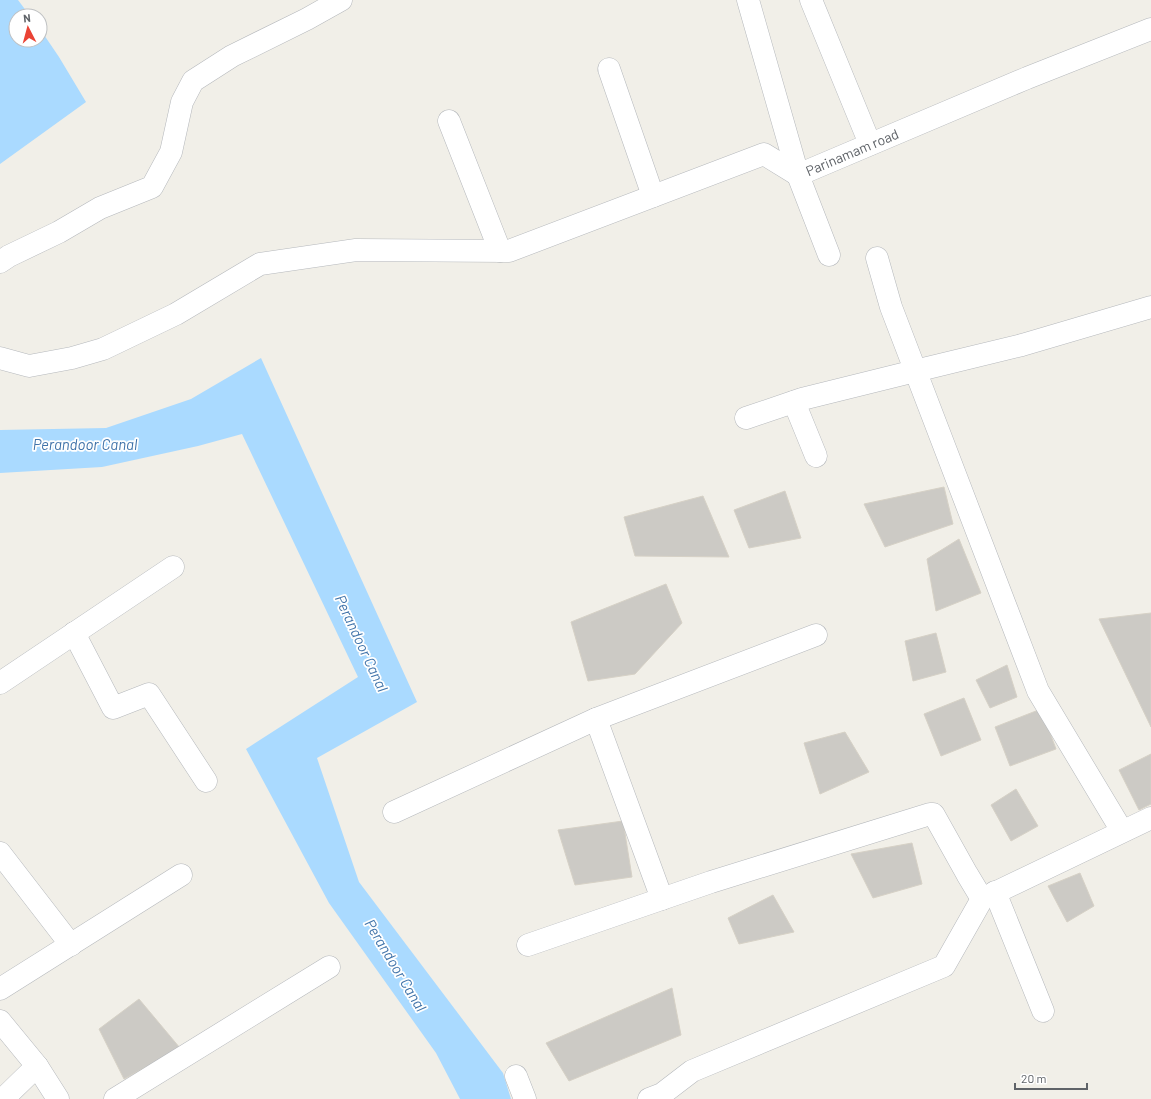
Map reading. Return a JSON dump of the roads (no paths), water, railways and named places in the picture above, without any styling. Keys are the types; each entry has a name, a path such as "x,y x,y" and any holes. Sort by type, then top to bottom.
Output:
{"street":[{"path":"0,262 100,208 152,187 171,152 182,102 192,81 232,56 307,20 341,0"},
{"path":"748,0 798,175 829,255"},
{"path":"810,0 870,144"},
{"name":"Parinamam road","path":"504,251 764,154 798,175 1027,78 1151,29"},
{"path":"609,69 653,196"},
{"path":"0,358 29,366 72,358 103,349 176,314 260,264 356,250 504,251 449,120"},
{"path":"877,258 891,307 1038,691 1122,831"},
{"path":"746,418 794,402 915,370 1022,345 1151,307"},
{"path":"794,402 816,456"},
{"path":"0,683 173,567"},
{"path":"74,633 113,708 149,694 206,781"},
{"path":"394,812 596,719 816,635"},
{"path":"596,719 662,898"},
{"path":"528,945 719,879 930,814 934,815 967,874 989,895 1043,1011"},
{"path":"649,1099 662,1094 692,1071 944,966 989,895 1151,818"},
{"path":"0,853 72,945"},
{"path":"0,989 181,875"},
{"path":"115,1099 329,967"},
{"path":"0,1021 37,1066 58,1099"},
{"path":"3,1099 37,1066"},
{"path":"516,1076 525,1099"}],"water":[{"path":"0,0 18,0 24,8 8,8 8,48 48,48 48,41 86,102 0,164"},
{"name":"Perandoor Canal","path":"261,358 417,702 317,758 359,882 503,1073 511,1099 460,1099 436,1053 329,903 246,749 358,677 242,434 198,446 102,467 0,473 0,430 106,428 191,399"}]}
